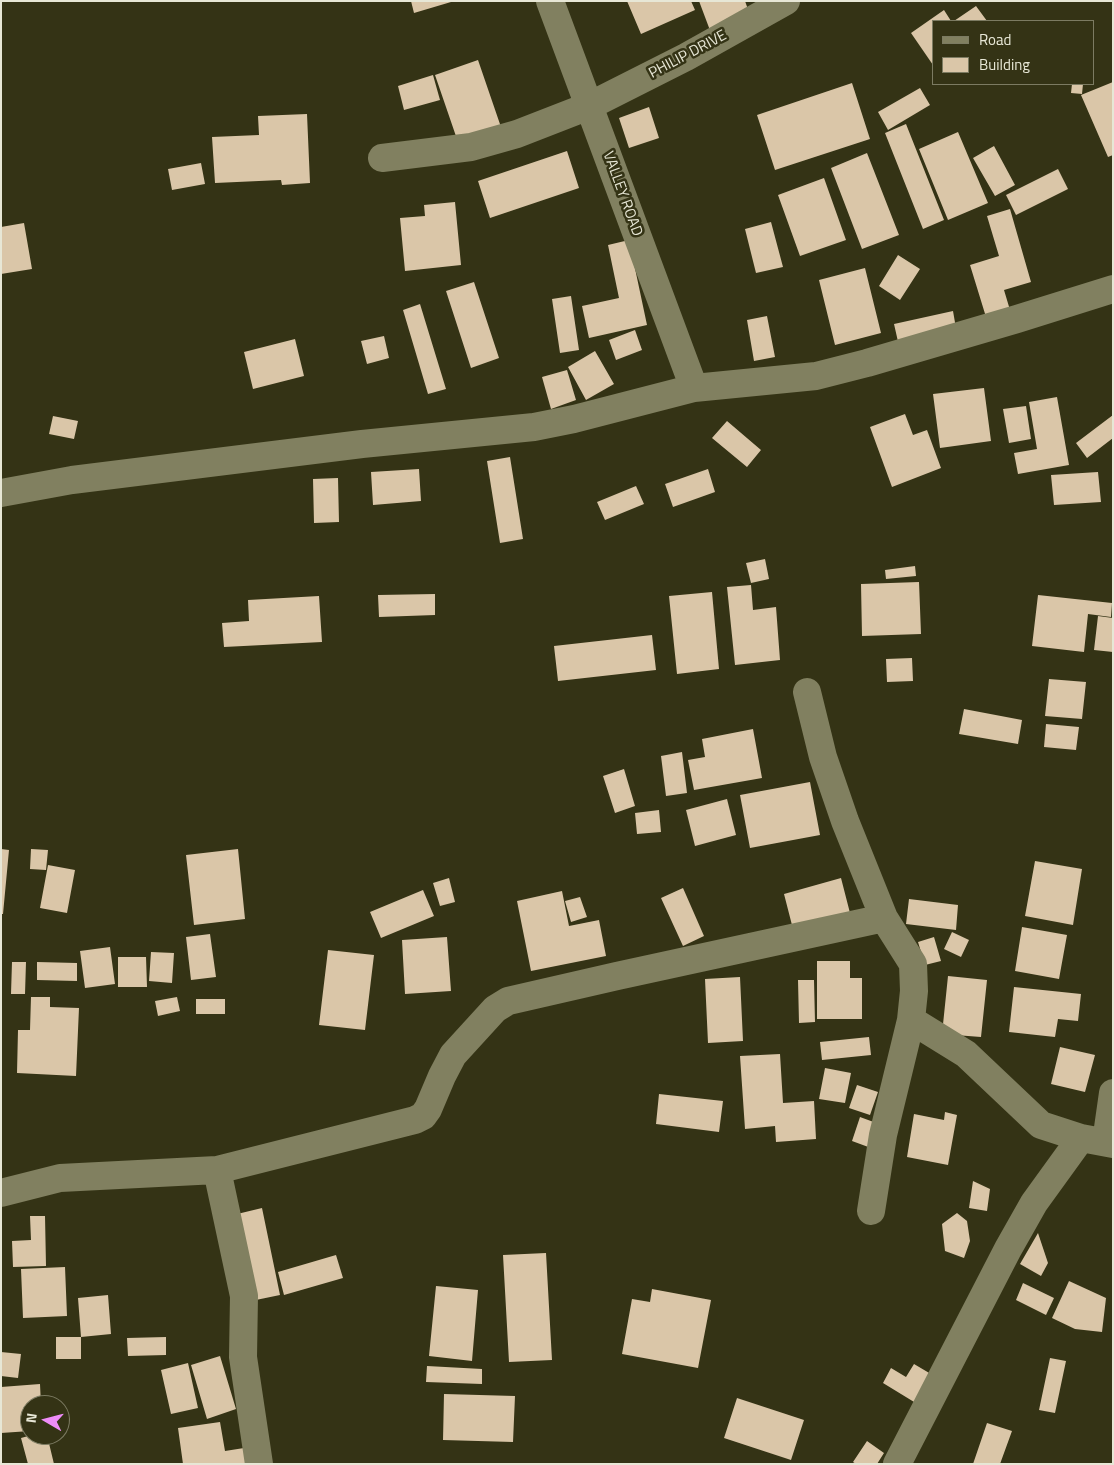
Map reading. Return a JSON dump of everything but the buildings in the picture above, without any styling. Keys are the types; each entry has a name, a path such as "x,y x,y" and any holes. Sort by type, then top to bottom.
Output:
{"street":[{"name":"VALLEY ROAD","path":"550,1 694,388"},
{"name":"PHILIP DRIVE","path":"382,158 472,147 517,134 589,106 686,57 786,1"},
{"path":"1,493 82,478 362,444 534,427 574,419 694,388 816,376 867,363 1113,289"},
{"path":"807,692 823,757 842,812 884,918 912,964 914,991 911,1020 883,1134 871,1211"},
{"path":"1,1193 60,1178 218,1170 414,1120 424,1116 453,1055 495,1009 508,1001 884,918"},
{"path":"911,1020 966,1054 1041,1125 1100,1141"},
{"path":"897,1464 1012,1241 1034,1203 1100,1141 1113,1093"},
{"path":"218,1170 244,1296 243,1357 259,1464"}]}
